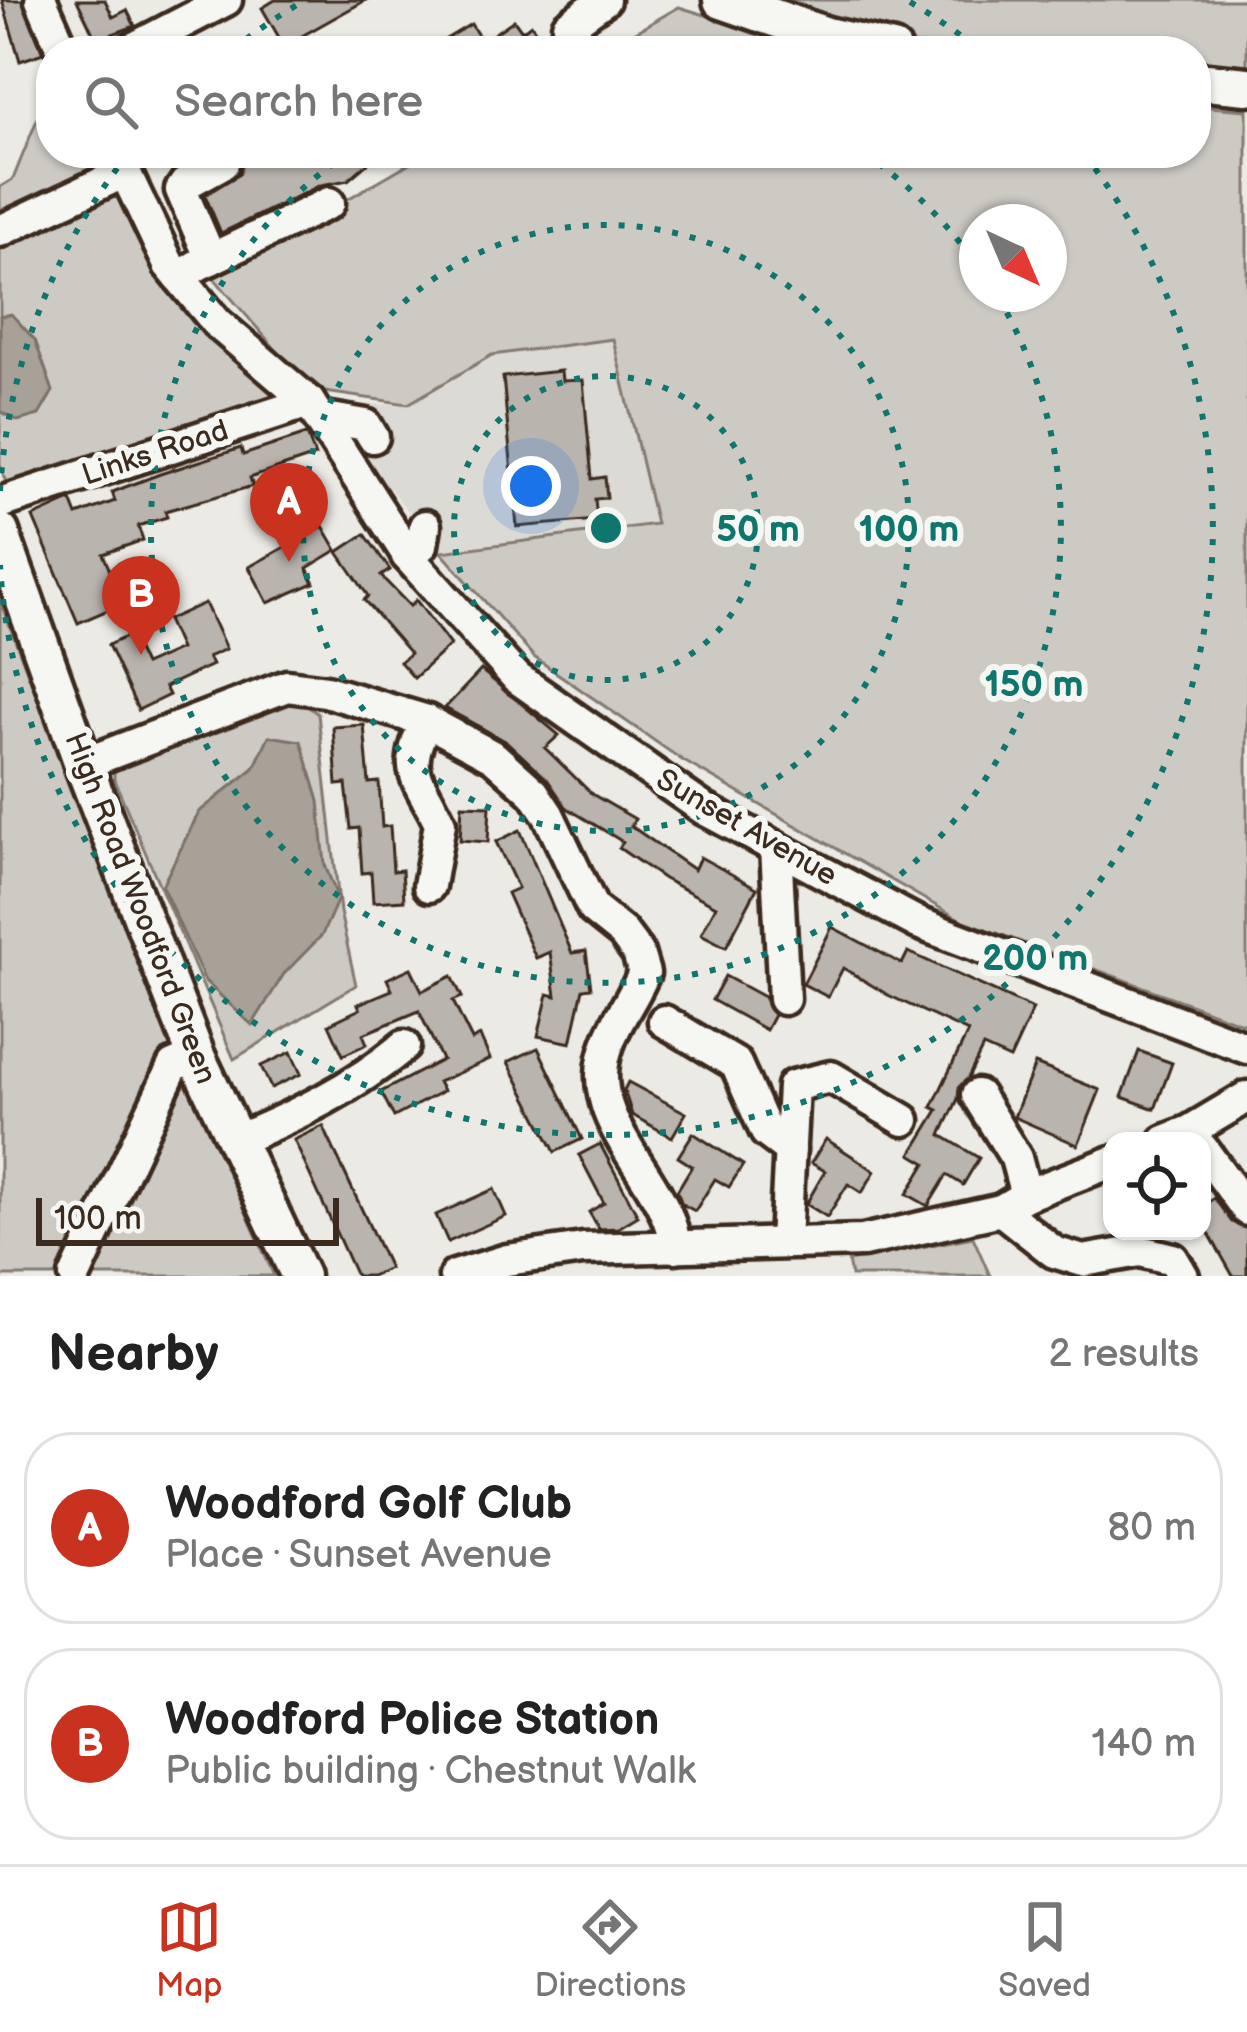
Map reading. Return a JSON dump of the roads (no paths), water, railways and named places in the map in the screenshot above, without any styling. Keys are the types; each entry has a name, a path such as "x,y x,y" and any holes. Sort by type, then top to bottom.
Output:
{"main road":[{"path":"747,4 827,36"},
{"path":"1211,82 1247,86"},
{"name":"High Road Woodford Green","path":"0,532 82,764 196,1056 300,1276"}],"street":[{"path":"41,0 57,36"},
{"path":"157,36 226,0"},
{"path":"568,26 604,0"},
{"path":"0,231 110,168"},
{"path":"123,168 170,265 217,323 314,410 366,425 373,437"},
{"path":"211,259 181,190 214,168"},
{"path":"179,277 329,203"},
{"name":"Links Road","path":"0,502 314,410"},
{"name":"Sunset Avenue","path":"314,410 407,556 517,678 704,809 918,922 1247,1048"},
{"path":"407,556 422,545 425,526"},
{"path":"82,764 286,686 326,691 427,721 494,757 534,794 593,909 623,933 638,953 644,973 616,1022 603,1061 604,1096 619,1134 666,1219 674,1247"},
{"path":"427,721 411,764 417,786 440,823 430,886"},
{"path":"776,848 784,999"},
{"path":"664,1021 736,1064 766,1132 790,1150"},
{"path":"235,1141 313,1108 365,1079 404,1046"},
{"path":"75,1276 173,1066 196,1056"},
{"path":"785,1242 793,1086 831,1077 904,1120"},
{"path":"977,1095 1016,1158 1013,1203 1054,1252 1083,1262 1140,1251 1173,1259 1183,1276"},
{"path":"1199,1132 1247,1097"},
{"path":"454,1276 507,1260 583,1249 863,1241 1013,1203 1103,1166"},
{"path":"1211,1167 1247,1210"}],"place":[{"name":"Woodford Golf Club","path":"289,562"},
{"name":"Woodford Police Station","path":"141,655"}]}
